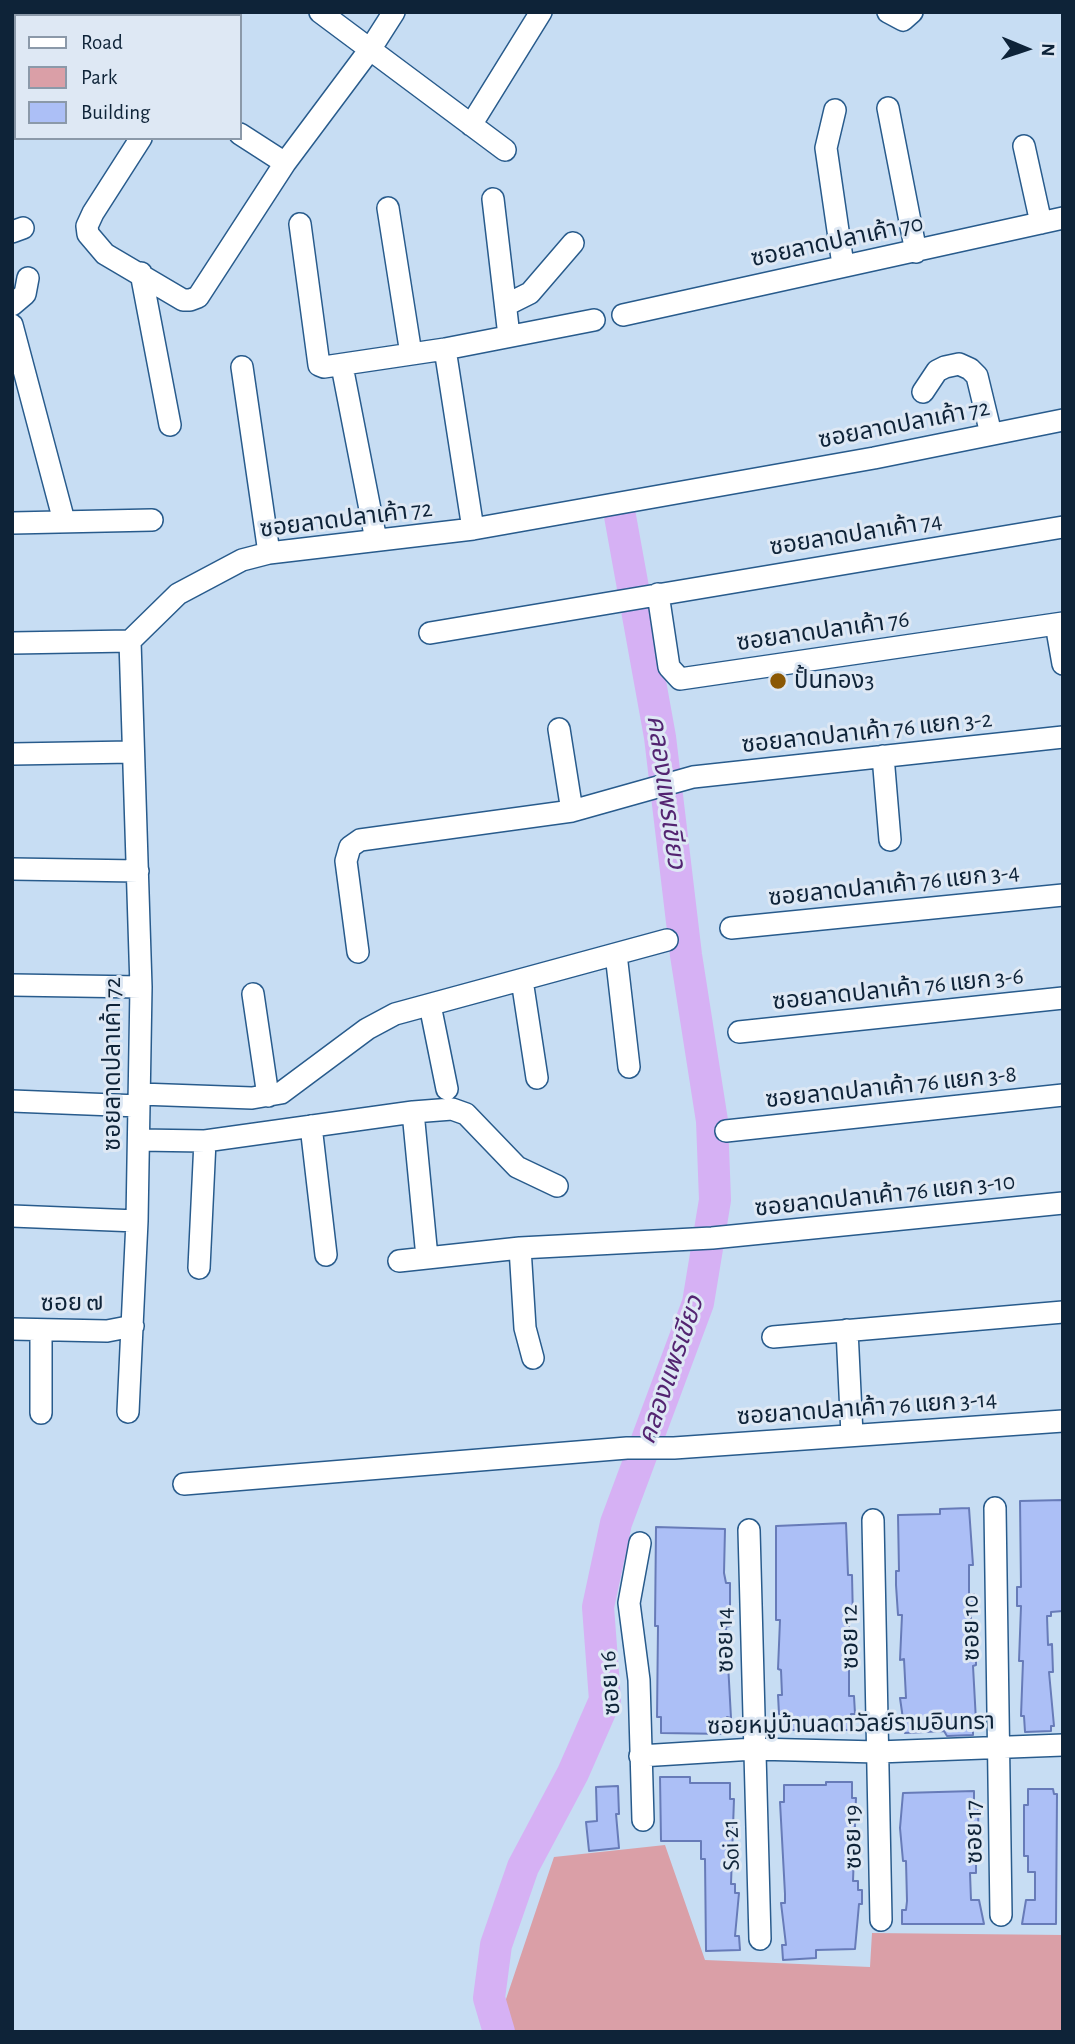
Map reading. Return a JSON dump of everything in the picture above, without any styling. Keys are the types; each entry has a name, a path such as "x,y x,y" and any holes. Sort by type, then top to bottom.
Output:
{"street":[{"path":"320,12 505,150"},
{"path":"140,140 93,213 87,226 92,242 105,254 141,272 183,300 198,297 285,163 371,48 394,12"},
{"path":"471,125 541,12"},
{"path":"888,12 903,20 912,12"},
{"path":"888,108 916,252"},
{"path":"835,110 826,148 843,265"},
{"path":"242,135 285,163"},
{"path":"1024,146 1041,223"},
{"path":"493,199 509,336"},
{"path":"388,208 411,354"},
{"name":"ซอยลาดปลาเค้า 70","path":"623,316 1063,218"},
{"path":"300,224 319,365 329,368 446,349 594,320"},
{"path":"506,305 530,293 573,243"},
{"path":"141,272 170,425"},
{"path":"12,305 25,294 28,278"},
{"path":"12,325 19,378 64,521"},
{"path":"446,349 473,529"},
{"path":"923,392 937,371 945,367 960,364 970,369 977,376 991,434"},
{"path":"342,366 376,540"},
{"path":"242,367 269,553"},
{"name":"ซอยลาดปลาเค้า 72","path":"128,1412 138,1221 141,987 130,641 178,594 242,560 269,553 473,529 1063,420"},
{"path":"12,523 152,520"},
{"name":"ซอยลาดปลาเค้า 74","path":"430,633 1063,527"},
{"name":"ซอยลาดปลาเค้า 76","path":"641,597 669,667 680,678 1060,624"},
{"path":"1060,624 1063,664"},
{"path":"12,643 130,641"},
{"path":"559,729 572,811"},
{"name":"ซอยลาดปลาเค้า 76 แยก 3-2","path":"358,952 346,861 349,847 360,840 604,805 677,779 1063,737"},
{"path":"12,754 132,752"},
{"path":"883,757 891,840"},
{"path":"12,869 138,871"},
{"name":"ซอยลาดปลาเค้า 76 แยก 3-4","path":"731,928 1063,895"},
{"path":"12,1101 268,1096 294,1087 380,1021 430,1004 667,940"},
{"path":"616,954 629,1066"},
{"path":"522,980 537,1078"},
{"path":"12,985 141,987"},
{"path":"253,994 268,1096"},
{"name":"ซอยลาดปลาเค้า 76 แยก 3-6","path":"739,1032 1063,998"},
{"path":"430,1004 447,1089"},
{"name":"ซอยลาดปลาเค้า 76 แยก 3-8","path":"726,1131 1063,1095"},
{"path":"139,1140 205,1140 452,1109 466,1114 517,1167 557,1186"},
{"path":"413,1112 426,1247"},
{"path":"311,1126 326,1255"},
{"path":"199,1268 205,1140"},
{"name":"ซอยลาดปลาเค้า 76 แยก 3-10","path":"399,1261 520,1248 703,1238 1063,1203"},
{"path":"12,1216 138,1221"},
{"path":"520,1248 525,1328 533,1358"},
{"path":"773,1336 1063,1312"},
{"name":"ซอย ๗","path":"12,1329 107,1331 133,1326"},
{"path":"41,1330 41,1413"},
{"path":"848,1330 852,1434"},
{"name":"ซอยลาดปลาเค้า 76 แยก 3-14","path":"184,1484 626,1448 674,1448 1063,1420"},
{"name":"ซอย 10","path":"995,1508 999,1747"},
{"name":"ซอย 12","path":"873,1520 878,1752"},
{"name":"ซอย 14","path":"749,1530 754,1749"},
{"name":"ซอย 16","path":"640,1544 629,1603 639,1680 643,1820"},
{"name":"ซอยหมู่บ้านลดาวัลย์รามอินทรา","path":"640,1756 754,1749 878,1752 1063,1745"},
{"name":"ซอย 17","path":"999,1747 1001,1915"},
{"name":"Soi 21","path":"754,1749 760,1939"},
{"name":"ซอย 19","path":"878,1752 881,1920"}],"green space":[{"path":"665,1845 705,1960 870,1967 872,1933 1063,1935 1063,2032 509,2032 504,2005 554,1857"}],"building":[{"path":"1063,1500 1063,1611 1051,1612 1051,1616 1047,1616 1048,1645 1052,1644 1053,1672 1049,1672 1054,1726 1051,1726 1051,1731 1025,1732 1024,1716 1021,1716 1023,1661 1019,1661 1021,1606 1017,1606 1017,1587 1021,1587 1020,1501"},
{"path":"969,1508 973,1565 969,1565 969,1594 974,1594 975,1612 971,1612 971,1647 976,1647 976,1665 973,1666 976,1721 973,1721 973,1735 947,1736 944,1731 905,1733 900,1698 906,1698 904,1659 900,1660 902,1615 898,1615 896,1585 896,1571 899,1571 898,1515 940,1514 940,1509"},
{"path":"846,1523 848,1575 852,1575 853,1620 849,1620 849,1649 852,1649 852,1667 849,1667 849,1696 854,1696 855,1714 851,1714 851,1730 783,1730 778,1695 782,1695 781,1670 778,1669 780,1620 776,1620 776,1526"},
{"path":"656,1527 725,1529 724,1573 726,1583 730,1583 730,1626 726,1627 731,1718 727,1717 727,1734 661,1733 661,1717 657,1717"},
{"path":"660,1777 690,1777 690,1783 730,1783 730,1799 734,1799 731,1884 735,1884 735,1893 739,1893 735,1936 739,1936 740,1950 706,1951 705,1859 701,1859 701,1841 661,1841"},
{"path":"826,1782 852,1782 852,1798 856,1798 853,1881 858,1881 858,1890 862,1890 862,1904 859,1904 855,1949 816,1950 816,1958 783,1960 782,1945 786,1945 781,1903 785,1903 785,1894 780,1802 784,1802 784,1785 826,1785"},
{"path":"618,1786 619,1814 616,1814 619,1848 589,1851 586,1822 597,1821 596,1787"},
{"path":"1028,1789 1053,1789 1054,1794 1057,1794 1056,1924 1022,1924 1026,1900 1035,1900 1035,1872 1028,1872 1028,1856 1024,1856 1024,1805 1028,1805"},
{"path":"974,1791 974,1807 978,1807 979,1857 976,1857 976,1873 970,1873 971,1900 979,1900 984,1924 902,1924 902,1910 906,1910 907,1901 906,1861 903,1861 900,1828 903,1793"}],"waterway":[{"name":"คลองแพรเขียว","path":"499,2032 489,1998 496,1945 523,1867 573,1773 605,1700 598,1607 616,1523 698,1303 715,1200 712,1121 686,955 660,737 620,516"}],"place":[{"name":"ปั้นทอง3","path":"778,681"}]}
